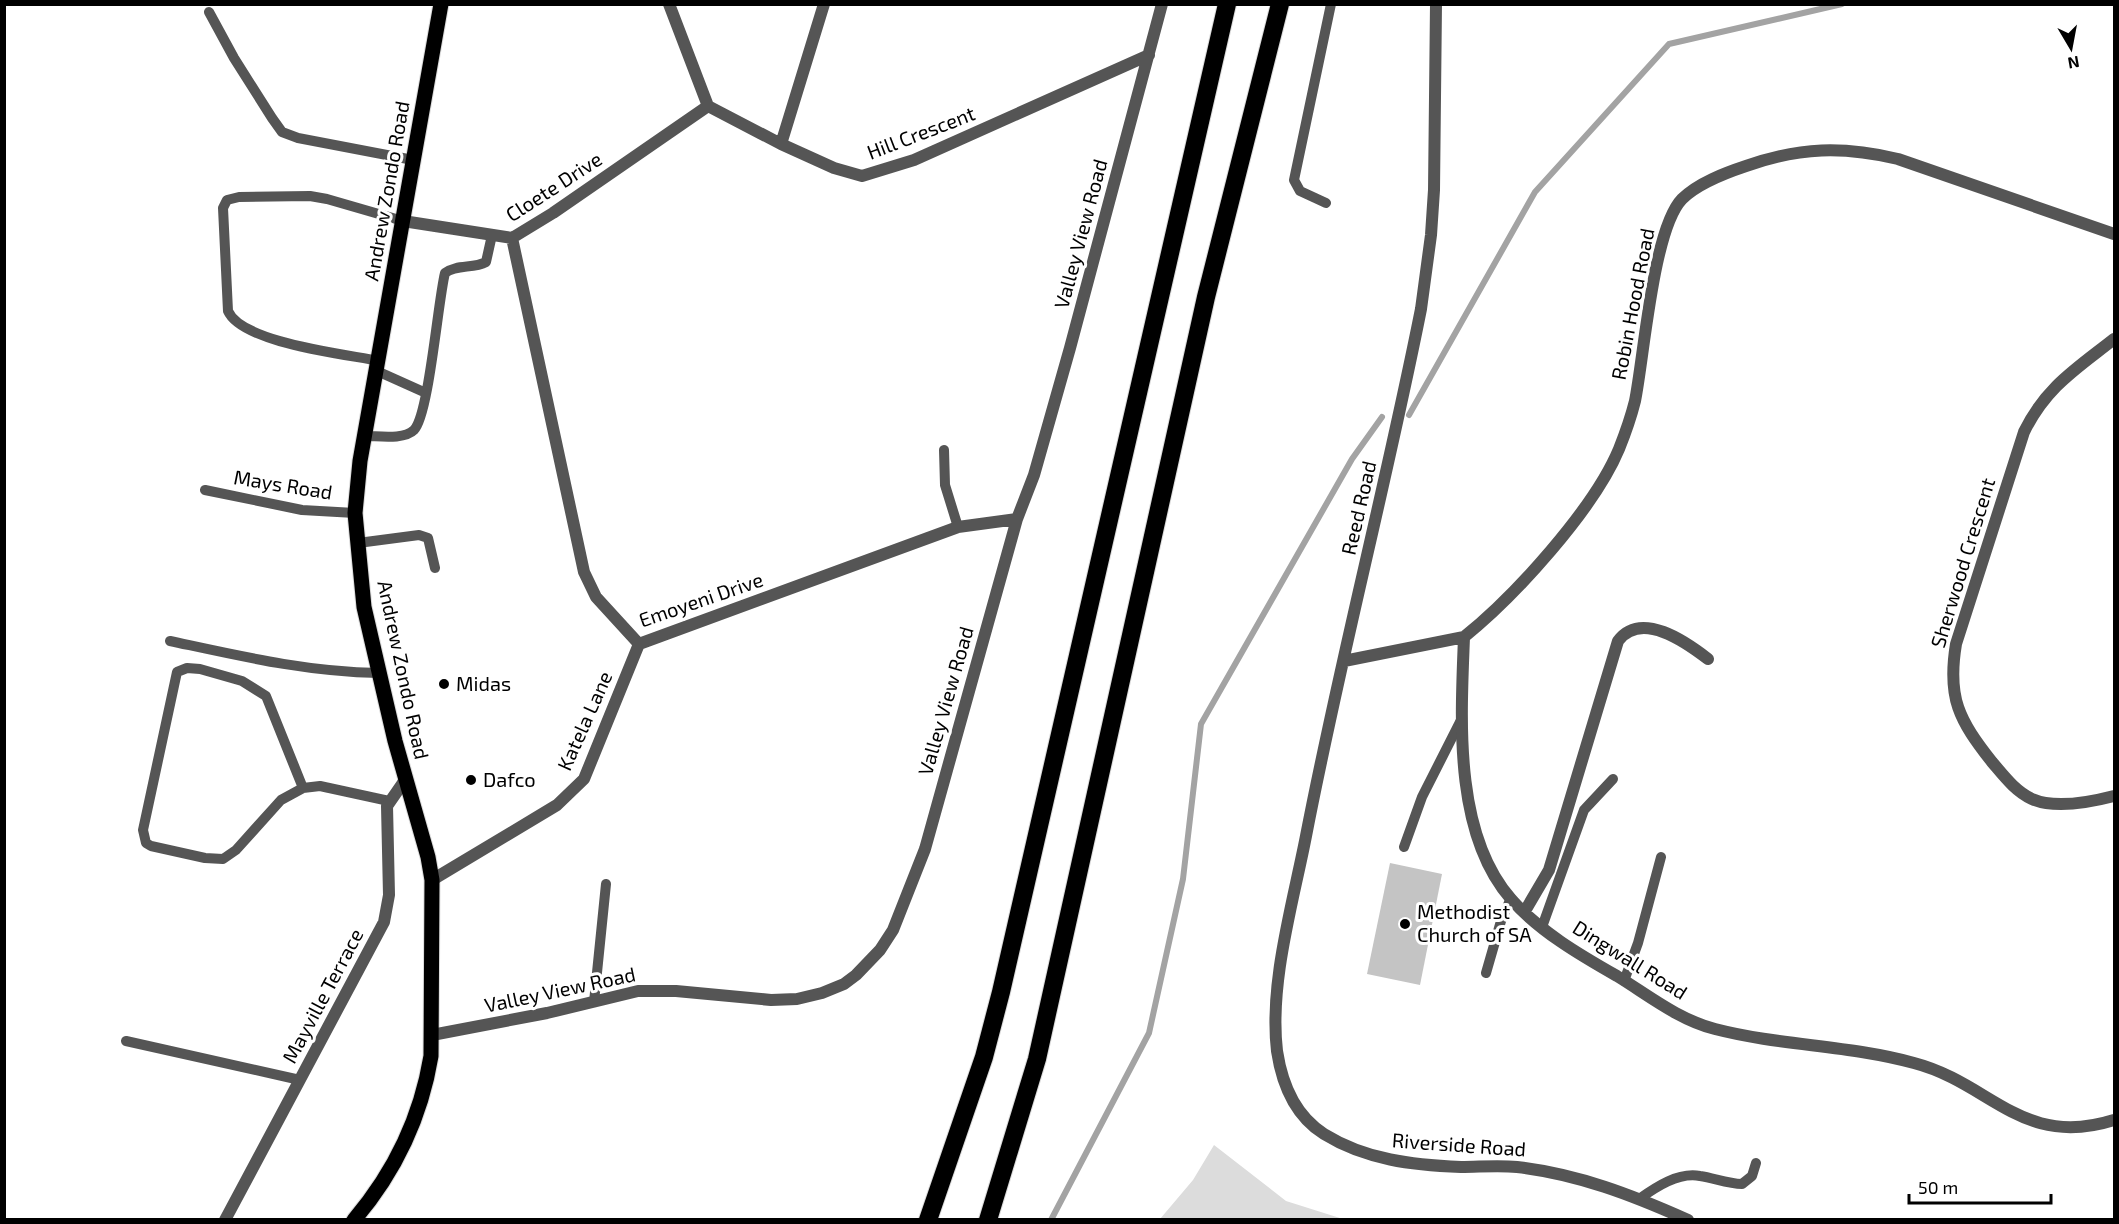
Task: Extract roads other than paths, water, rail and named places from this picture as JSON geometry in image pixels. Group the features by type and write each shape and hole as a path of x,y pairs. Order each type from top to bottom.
{"highway":[{"path":"928,1220 984,1057 1001,992 1227,4"},
{"path":"988,1220 1037,1059 1203,309 1280,4"}],"main road":[{"name":"Andrew Zondo Road","path":"354,1220 390,1168 412,1124 427,1082 432,1035 432,880 428,857 405,780 364,607 355,513 365,436 441,4"}],"street":[{"path":"669,4 708,106"},
{"path":"781,144 824,4"},
{"name":"Valley View Road","path":"432,1035 638,991 657,990 771,1000 797,999 822,993 844,984 880,950 902,912 925,849 1017,519 1034,476 1070,348 1162,4"},
{"name":"Reed Road","path":"1276,1015 1290,913 1408,370 1431,235 1436,4"},
{"name":"Hill Crescent","path":"708,106 781,144 834,168 862,176 914,160 1149,55"},
{"name":"Cloete Drive","path":"403,221 512,238 553,213 708,106"},
{"name":"Robin Hood Road","path":"1464,637 1487,618 1520,584 1581,511 1610,468 1634,404 1651,302 1663,241 1671,215 1682,199 1706,183 1764,160 1798,152 1825,148 1862,151 1898,159 2115,234"},
{"name":"Emoyeni Drive","path":"512,238 584,572 596,597 639,644 958,527 1017,519"},
{"name":"Sherwood Crescent","path":"2115,339 2051,389 2035,409 2024,432 1956,644 1951,674 1957,706 1969,733 2011,785 2033,800 2060,803 2115,796"},
{"path":"1525,911 1548,870 1618,641 1633,629 1649,629 1674,636 1708,659"},
{"path":"1344,661 1464,637"},
{"name":"Dingwall Road","path":"1464,637 1461,720 1466,782 1481,843 1489,863 1511,898 1542,927 1624,981 1678,1013 1714,1029 1915,1063 1950,1076 2007,1110 2041,1125 2075,1127 2115,1120"},
{"name":"Katela Lane","path":"432,880 556,805 584,779 639,644"},
{"path":"389,801 405,780"},
{"name":"Mayville Terrace","path":"225,1220 384,922 389,895 385,822 389,801"},
{"name":"Riverside Road","path":"1276,1015 1277,1048 1288,1094 1307,1120 1321,1132 1350,1148 1382,1159 1416,1164 1514,1167 1565,1175 1603,1184 1688,1220"}],"lane":[{"path":"1326,202 1300,191 1294,180 1331,4"},
{"path":"209,12 234,58 282,132 298,138 413,160"},
{"path":"403,221 348,204 310,196 239,197 227,200 223,208 228,311 238,325 282,341 378,366 426,393"},
{"path":"365,436 410,433 416,429 426,393 445,273 450,269 472,267 486,262 492,235"},
{"path":"944,450 945,485 958,527"},
{"name":"Mays Road","path":"205,490 302,510 355,513"},
{"path":"358,543 419,535 428,538 435,568"},
{"path":"170,641 297,668 336,673 379,673"},
{"path":"303,788 266,696 242,681 200,669 187,668 177,672 143,830 146,843 163,849 223,859 236,850 281,800 303,788 320,786 389,801"},
{"path":"1404,847 1422,797 1461,720"},
{"path":"1542,927 1584,810 1612,779"},
{"path":"1624,981 1638,943 1661,857"},
{"path":"594,1002 606,884"},
{"path":"1486,973 1501,921 1511,898"},
{"path":"126,1041 300,1080"},
{"path":"1639,1199 1656,1187 1686,1176 1697,1175 1742,1184 1752,1176 1756,1163"}],"waterway":[{"path":"1409,415 1535,192 1669,44 1842,4"},
{"path":"1051,1220 1149,1033 1183,879 1201,724 1352,459 1382,417"}],"place":[{"name":"Midas","path":"444,684"},
{"name":"Dafco","path":"471,780"},
{"name":"Methodist Church of SA","path":"1405,924"}]}
